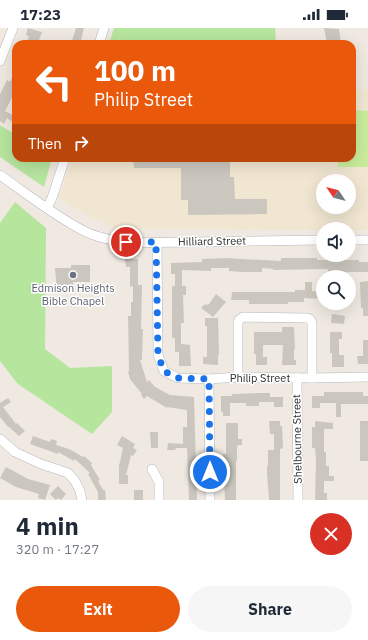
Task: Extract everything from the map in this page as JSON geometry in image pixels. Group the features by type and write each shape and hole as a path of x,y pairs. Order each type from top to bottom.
{"street":[{"path":"1,57 13,28"},
{"path":"101,40 104,28"},
{"path":"47,208 52,198 64,162"},
{"name":"Hilliard Street","path":"0,175 47,208 85,232 105,239 126,242 316,240"},
{"path":"356,240 368,240"},
{"name":"Philip Street","path":"156,242 158,355 164,371 178,378 209,379 238,377 368,377"},
{"path":"238,377 238,324 239,320 243,317 310,319 312,323 312,378"},
{"name":"Shelbourne Street","path":"297,378 298,500"},
{"path":"209,379 210,500"},
{"path":"0,438 15,452 41,464 68,473 80,490 82,500"},
{"path":"152,469 159,482 159,500"}],"shaded area":[{"path":"356,89 368,89 368,230 356,230 356,222 316,222 316,230 117,229 88,216 59,198 71,162 356,162"}],"green space":[{"path":"114,28 275,28 276,40 110,40"},
{"path":"356,110 368,111 368,167 338,167 338,162 356,162"},
{"path":"0,125 12,132 12,162 51,162 44,187 0,157"},
{"path":"15,202 46,228 45,349 70,368 112,366 112,412 92,434 18,384 0,361 0,223"}],"building":[{"path":"28,28 42,32 39,40 28,40 29,36 26,35"},
{"path":"76,28 84,28 81,40 72,40"},
{"path":"324,28 339,29 340,40 326,40"},
{"path":"12,77 12,98 5,111 12,115 12,122 7,118 4,124 0,121 0,94 7,80 10,82"},
{"path":"133,162 230,162 230,177 234,177 235,199 267,199 267,214 188,215 188,200 181,200 181,168 134,168"},
{"path":"226,258 281,261 281,258 316,258 316,262 356,262 356,260 359,260 359,262 368,262 368,272 328,269 273,270 262,268 262,272 229,271 229,268 211,268 211,271 182,270 182,286 186,286 186,295 183,295 184,323 181,323 181,344 190,345 191,366 179,366 179,352 175,352 175,338 172,338 172,286 175,286 175,274 171,274 171,263 202,262 202,259"},
{"path":"125,259 138,259 138,285 142,285 141,329 143,329 142,360 140,360 147,382 149,380 155,387 170,395 194,397 197,500 189,500 187,448 167,450 168,443 183,444 183,427 187,427 187,410 167,408 147,396 144,399 141,395 142,394 130,379 128,372 128,316 131,316 133,286 130,287 130,267 126,267"},
{"name":"Edmison Heights Bible Chapel","path":"71,265 90,265 90,282 73,282 73,293 57,293 55,268 71,268"},
{"path":"368,281 368,316 363,316 363,308 361,308 360,282"},
{"path":"305,282 312,282 312,291 316,291 316,299 304,298 304,302 288,302 288,304 249,304 249,300 231,300 232,292 295,292 295,290 305,290"},
{"path":"216,294 226,302 213,317 201,308 205,304 209,304"},
{"path":"332,314 345,316 344,324 331,323"},
{"path":"205,318 218,318 218,365 203,364 203,357 207,357 207,326 205,326"},
{"path":"282,327 294,327 294,360 296,360 296,365 282,365 283,345 263,345 263,357 267,357 267,365 256,365 256,354 254,354 254,332 282,332"},
{"path":"330,332 342,332 342,339 339,339 339,355 344,355 344,367 332,367"},
{"path":"363,340 368,340 368,364 358,364 357,356 363,356"},
{"path":"324,392 363,392 363,396 368,396 368,404 341,404 341,417 336,417 336,403 320,403 320,408 312,408 312,396 324,396"},
{"path":"270,393 270,397 283,397 283,407 274,407 274,402 259,402 259,406 246,406 246,403 230,403 230,416 223,416 223,412 221,412 221,396 232,396 232,394"},
{"path":"8,398 11,402 3,407 16,424 17,423 25,431 19,436 8,427 0,417 0,403"},
{"path":"269,421 280,421 280,426 282,426 283,448 280,449 280,500 269,500 267,474 268,450 274,450 274,434 270,434"},
{"path":"315,421 333,423 333,429 324,429 324,452 326,452 326,466 329,466 329,476 334,476 334,481 324,481 324,493 327,493 327,500 315,500 316,461 315,448 312,448 312,427 315,427"},
{"path":"360,421 368,421 368,461 360,461"},
{"path":"226,423 238,423 238,439 242,439 242,445 238,445 237,448 236,500 225,500 223,454 226,454"},
{"path":"150,432 158,432 158,448 151,448"},
{"path":"33,436 50,442 51,439 57,441 56,445 69,449 83,457 84,456 92,463 91,465 100,480 98,481 103,490 105,490 106,500 98,500 98,492 88,474 90,473 75,459 74,461 58,452 58,454 30,444"},
{"path":"122,436 135,444 133,448 137,450 133,456 131,455 126,475 128,475 128,484 119,484 119,466 123,448 117,445"},
{"path":"6,467 28,479 50,485 45,500 38,498 39,494 16,487 0,478"},
{"path":"58,486 66,494 61,500 58,498 56,500 50,494"},
{"path":"134,490 143,490 143,500 134,500"}],"place":[{"name":"Edmison Heights Bible Chapel","path":"73,275"}],"route":[{"path":"126,242 156,242 158,355 164,371 178,378 209,379 210,472"}]}
